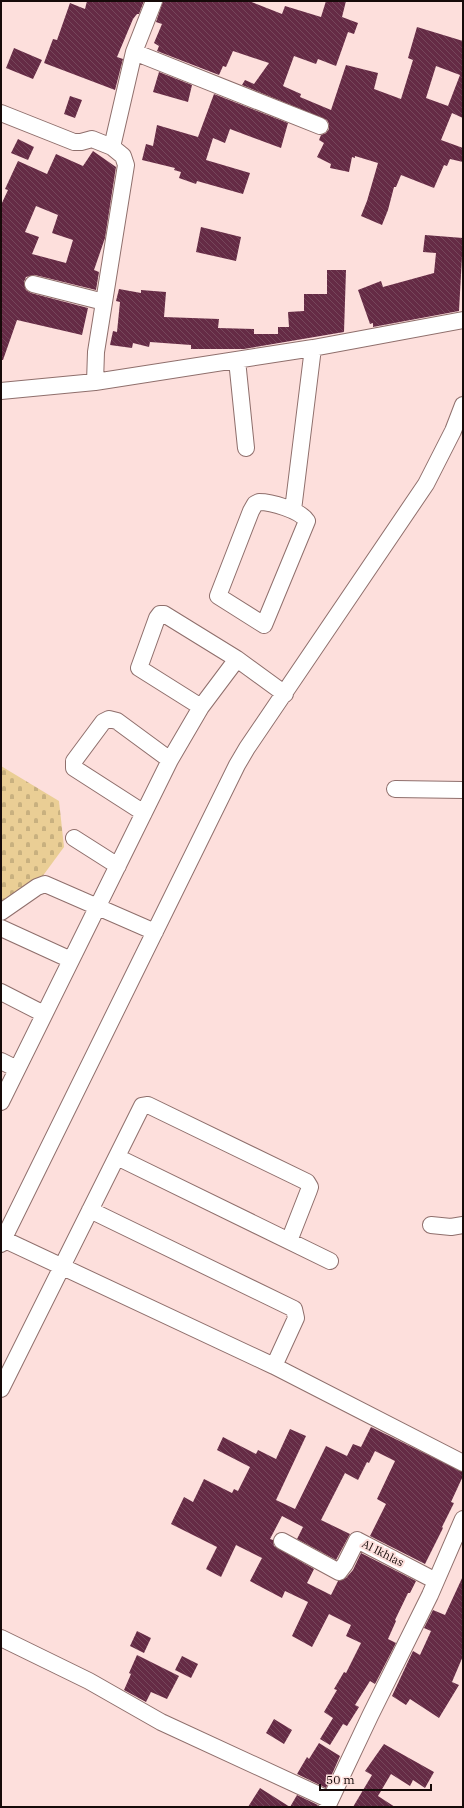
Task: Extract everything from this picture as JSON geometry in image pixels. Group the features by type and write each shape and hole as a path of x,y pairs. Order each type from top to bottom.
{"street":[{"path":"112,146 134,52 154,1"},
{"path":"134,52 320,126"},
{"path":"1,113 74,142 92,139 112,146 124,156 126,165 96,352 95,382"},
{"path":"33,284 104,302"},
{"path":"1,391 95,382 313,348 463,320"},
{"path":"293,510 313,348"},
{"path":"238,360 246,448"},
{"path":"463,405 450,437 426,484 247,748 237,766 2,1242 62,1267 274,1366 463,1463"},
{"path":"264,502 293,510 305,518 306,525 264,625 218,596 255,504 264,502"},
{"path":"201,707 139,668 157,618 160,614 164,614 236,660 285,694"},
{"path":"1,1102 170,760 201,707 236,660"},
{"path":"144,813 74,768 74,761 103,722 109,719 117,721 170,760"},
{"path":"395,789 463,790"},
{"path":"74,838 118,866"},
{"path":"1,912 44,884 155,932"},
{"path":"1,928 71,960"},
{"path":"1,992 44,1014"},
{"path":"1,1061 17,1069"},
{"path":"1,1389 141,1107 146,1104 307,1182 310,1187 290,1241"},
{"path":"117,1157 330,1261"},
{"path":"90,1210 294,1309 296,1318 274,1366"},
{"path":"431,1225 451,1227 463,1225"},
{"path":"1,1638 89,1681 161,1722 328,1803 436,1581 463,1519"},
{"name":"Al Ikhlas","path":"282,1541 339,1572 345,1564 357,1540 436,1581"}],"green space":[{"path":"1,766 59,801 64,847 42,877 1,906"}],"building":[{"path":"87,1 144,1 139,14 137,14 133,19 117,57 123,59 115,90 44,63 53,39 57,40 70,3 85,9"},
{"path":"163,1 249,1 282,14 285,6 321,17 326,1 346,1 342,17 358,23 354,34 348,32 336,66 318,59 316,64 294,56 283,86 301,94 300,97 331,110 346,65 378,73 374,89 401,99 413,60 408,58 417,27 463,41 463,118 452,113 441,140 463,148 463,162 450,159 447,166 444,165 434,188 401,175 396,187 394,187 388,210 382,225 361,216 378,163 355,156 355,158 352,157 349,172 330,168 331,164 317,157 324,143 319,140 321,135 326,133 329,129 327,120 242,85 245,80 254,84 269,63 233,51 226,67 223,66 219,75 157,51 159,46 154,43 162,24 156,22","holes":["436,66 460,75 448,106 426,98"]},
{"path":"14,48 42,60 33,79 6,68"},
{"path":"159,72 192,85 188,102 153,92"},
{"path":"214,94 288,123 281,148 230,129 225,143 213,138 206,160 250,173 243,194 197,181 196,184 179,178 181,172 174,170 175,168 142,160 146,144 153,146 157,125 198,137"},
{"path":"70,96 82,100 75,118 64,114"},
{"path":"18,139 34,147 28,160 11,153"},
{"path":"93,151 116,167 105,238 94,270 99,272 96,290 35,275 26,277 24,282 26,290 31,293 88,308 82,335 17,320 3,360 1,360 1,205 8,190 5,189 18,161 47,174 56,154 83,166","holes":["36,206 58,215 52,233 73,240 66,263 32,254 39,237 25,232"]},
{"path":"201,227 241,237 236,261 196,252"},
{"path":"425,235 463,238 459,311 373,327 373,323 370,324 358,290 381,281 383,287 434,273 436,253 423,252"},
{"path":"327,270 346,270 344,332 244,349 191,349 191,345 150,342 149,347 133,343 132,348 110,345 113,331 117,332 120,302 116,301 119,289 141,293 141,290 166,292 164,317 219,319 218,328 254,329 254,334 278,334 278,327 289,327 288,312 304,311 304,294 327,294"},
{"path":"371,1427 463,1472 463,1476 451,1502 454,1503 425,1564 370,1536 386,1504 377,1499 395,1461 375,1451 369,1463 367,1462 358,1480 345,1473 321,1520 350,1534 336,1560 297,1539 303,1527 282,1516 270,1539 273,1540 274,1546 314,1569 307,1583 331,1595 338,1581 346,1578 353,1570 361,1553 416,1581 410,1593 408,1593 395,1620 396,1621 388,1639 396,1643 375,1684 370,1681 355,1705 359,1707 347,1726 343,1724 330,1745 320,1739 333,1718 324,1712 337,1690 334,1689 344,1672 346,1673 361,1643 346,1636 351,1625 329,1614 312,1647 292,1636 308,1602 285,1591 282,1598 250,1581 262,1558 236,1545 221,1577 206,1569 217,1547 171,1524 184,1497 193,1502 204,1479 232,1493 234,1489 238,1491 250,1467 217,1450 223,1437 256,1454 258,1450 276,1459 290,1429 306,1436 276,1500 295,1509 326,1446 347,1456 353,1444 361,1447"},
{"path":"463,1576 463,1656 452,1682 459,1685 439,1718 410,1699 406,1705 392,1696 413,1651 420,1655 431,1631 424,1628 433,1610 445,1615"},
{"path":"137,1631 151,1638 144,1653 130,1646"},
{"path":"137,1655 179,1676 167,1699 151,1692 146,1702 124,1690 131,1674 129,1673"},
{"path":"182,1656 198,1664 191,1678 175,1670"},
{"path":"274,1719 292,1730 284,1744 266,1733"},
{"path":"319,1743 340,1756 326,1788 297,1774 307,1757 309,1759"},
{"path":"384,1744 434,1772 425,1788 413,1780 410,1786 391,1774 378,1796 395,1807 353,1807 372,1775 365,1771"},
{"path":"260,1788 290,1807 248,1807"},
{"path":"297,1795 318,1805 317,1807 290,1807"}]}
